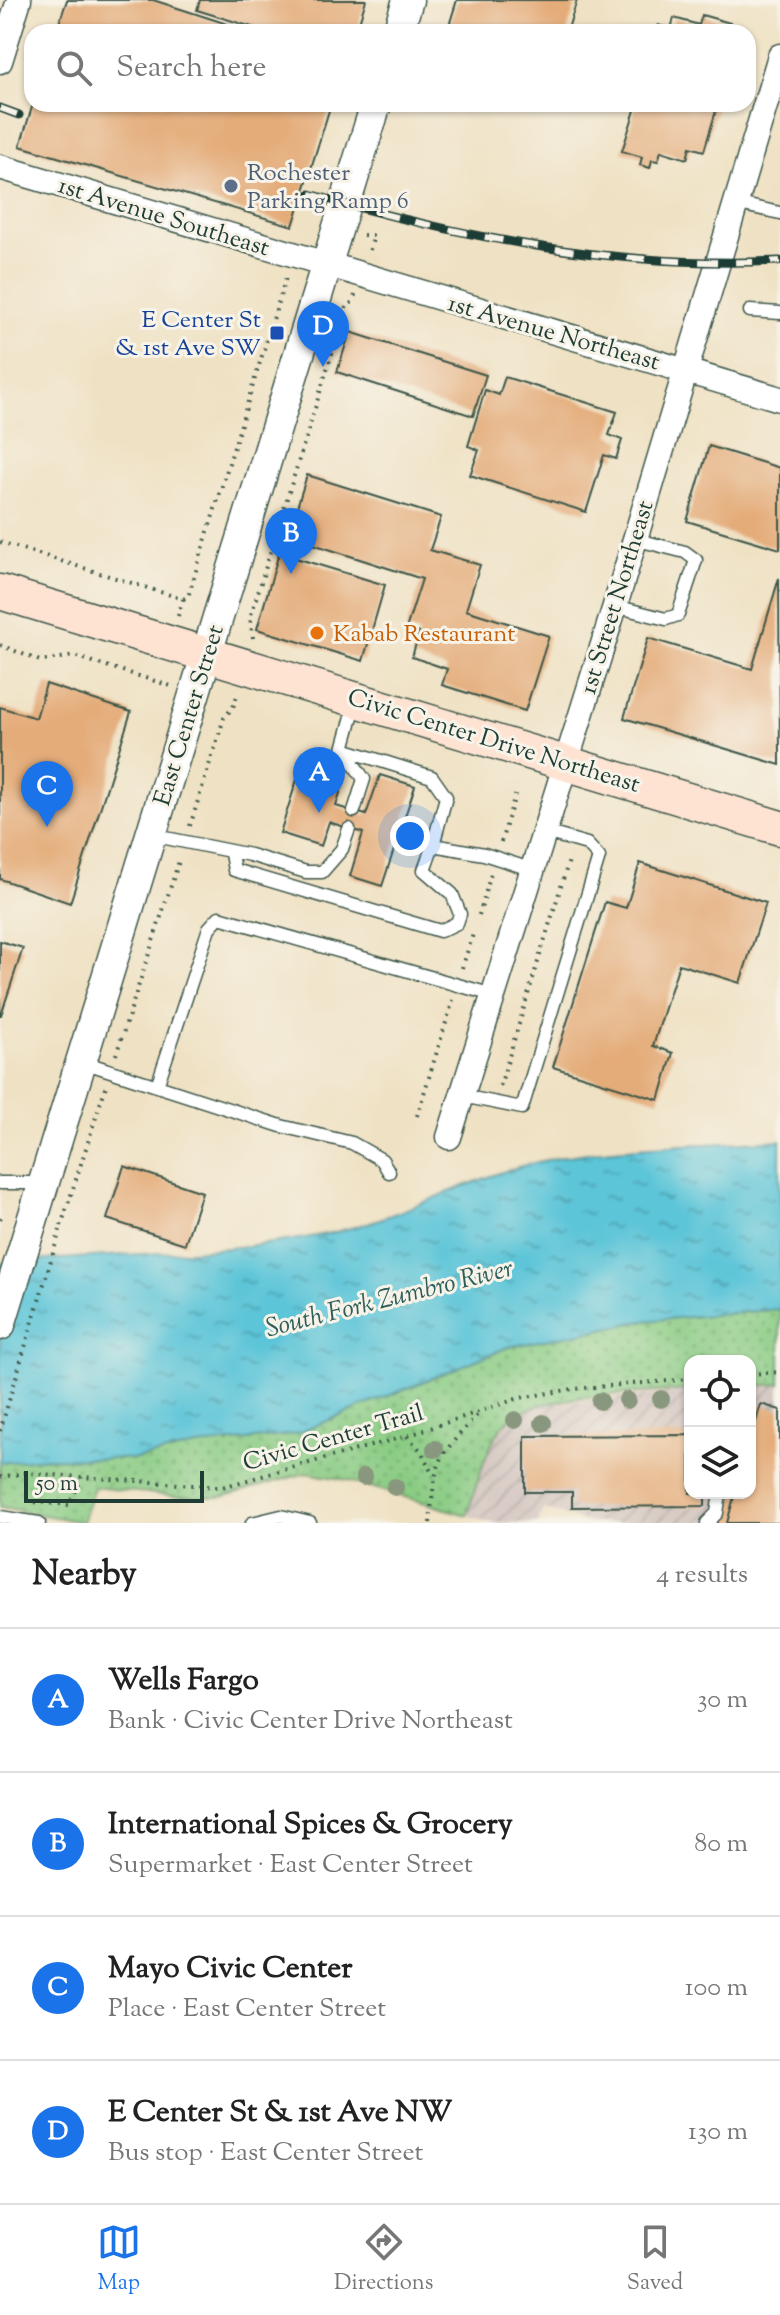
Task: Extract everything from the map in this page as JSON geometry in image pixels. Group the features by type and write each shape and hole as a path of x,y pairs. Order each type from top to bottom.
{"main road":[{"name":"Civic Center Drive Northeast","path":"0,592 780,828"}],"street":[{"path":"0,61 19,0"},
{"path":"400,24 408,0"},
{"name":"1st Street Northeast","path":"449,1137 567,763 780,56"},
{"name":"East Center Street","path":"0,1325 374,112"},
{"name":"1st Avenue Southeast","path":"0,167 328,265"},
{"name":"1st Avenue Northeast","path":"328,265 780,399"}],"lane":[{"path":"734,203 780,213"},
{"path":"750,311 780,313"},
{"path":"615,606 666,619 678,615 696,560 685,552 634,539"},
{"path":"343,749 357,698"},
{"path":"343,749 364,779 354,811"},
{"path":"231,854 234,870 440,931 457,923 460,914 452,894 424,870 446,797 432,777 343,749"},
{"path":"151,835 231,854 250,855 306,872 322,872 342,849 349,829"},
{"path":"462,1096 522,1108 599,857 587,844 545,832"},
{"path":"399,835 533,870"},
{"path":"157,1086 209,928 219,917 493,995"},
{"path":"80,1061 281,1126 352,1143 382,1160 389,1172"},
{"path":"0,1183 42,1183"},
{"path":"707,1523 717,1513 719,1499"},
{"path":"252,1523 281,1516 310,1523"},
{"path":"0,1517 39,1523"}],"path":[{"path":"0,542 183,599 188,597 282,287"},
{"path":"250,618 347,305"},
{"path":"0,645 40,661 74,656 159,682"},
{"path":"60,1229 224,718 233,707"},
{"path":"417,1116 515,795"},
{"path":"495,1103 575,839"},
{"path":"0,1431 54,1251"},
{"path":"756,1374 780,1372"},
{"name":"Civic Center Trail","path":"0,1477 25,1473 150,1485 222,1487 407,1436 519,1398 573,1389 684,1380"},
{"path":"430,1523 433,1476 439,1459 479,1413"},
{"path":"407,1436 422,1452 433,1476"},
{"path":"28,1501 69,1505 82,1477"}],"shaded area":[{"path":"780,1384 780,1523 591,1523 543,1509 538,1523 492,1523 467,1515 490,1447 511,1416 544,1404 684,1392 684,1499 756,1499 756,1386"}],"green space":[{"path":"780,1309 780,1384 756,1386 756,1355 684,1355 684,1390 573,1399 529,1409 513,1416 497,1434 484,1461 467,1515 347,1480 306,1473 222,1497 181,1497 94,1487 82,1522 0,1507 0,1463 47,1458 136,1459 191,1447 295,1434 508,1347 643,1321"}],"water":[{"name":"South Fork Zumbro River","path":"780,1140 780,1309 643,1321 508,1347 295,1434 191,1447 136,1459 47,1458 0,1463 0,1264 286,1241 374,1221 491,1176 546,1160 646,1147"}],"building":[{"path":"67,0 153,0 227,24 59,24"},
{"path":"200,0 366,0 358,24 242,24 197,10"},
{"path":"457,0 577,0 570,24 450,24"},
{"path":"702,15 734,24 699,24"},
{"path":"674,18 695,24 672,24"},
{"name":"Rochester Parking Ramp 6","path":"31,112 329,112 293,226 20,146"},
{"path":"634,112 716,112 704,151 690,147 687,159 661,151 658,161 652,160 650,168 640,165 642,157 622,151"},
{"path":"350,332 486,375 473,416 337,372"},
{"path":"505,377 617,412 609,435 622,440 616,459 604,455 586,512 470,475 479,450 468,446 485,390 499,395"},
{"path":"709,446 780,468 780,549 687,521"},
{"path":"307,475 441,517 430,550 480,565 466,610 549,636 525,711 442,685 447,669 412,657 419,633 406,629 422,579 288,536"},
{"path":"279,553 385,585 363,661 257,629"},
{"path":"779,578 780,765 624,718 648,638 752,669"},
{"path":"46,684 131,712 70,903 0,879 0,707 36,718"},
{"path":"300,770 343,783 336,806 366,815 380,775 415,786 382,886 350,876 363,833 329,822 321,846 280,833"},
{"path":"640,863 766,903 740,983 679,964 653,1046 673,1053 659,1100 553,1067 605,902 626,908"},
{"path":"0,941 23,948 1,1015 0,1015"},
{"path":"124,1166 202,1192 185,1244 107,1219"},
{"path":"761,1404 780,1410 780,1523 727,1523 733,1499 756,1499 756,1421"},
{"path":"684,1435 684,1499 705,1499 705,1506 572,1507 572,1492 525,1492 525,1436"}],"railway":[{"path":"0,108 19,115"},
{"path":"310,194 425,224 542,247 661,260 780,261"}],"place":[{"name":"Rochester Parking Ramp 6","path":"231,186"},
{"name":"E Center St & 1st Ave SW","path":"277,333"},
{"name":"E Center St & 1st Ave NW","path":"323,367"},
{"name":"International Spices & Grocery","path":"291,574"},
{"name":"Kabab Restaurant","path":"317,633"},
{"name":"Wells Fargo","path":"319,813"},
{"name":"Mayo Civic Center","path":"47,827"}]}
